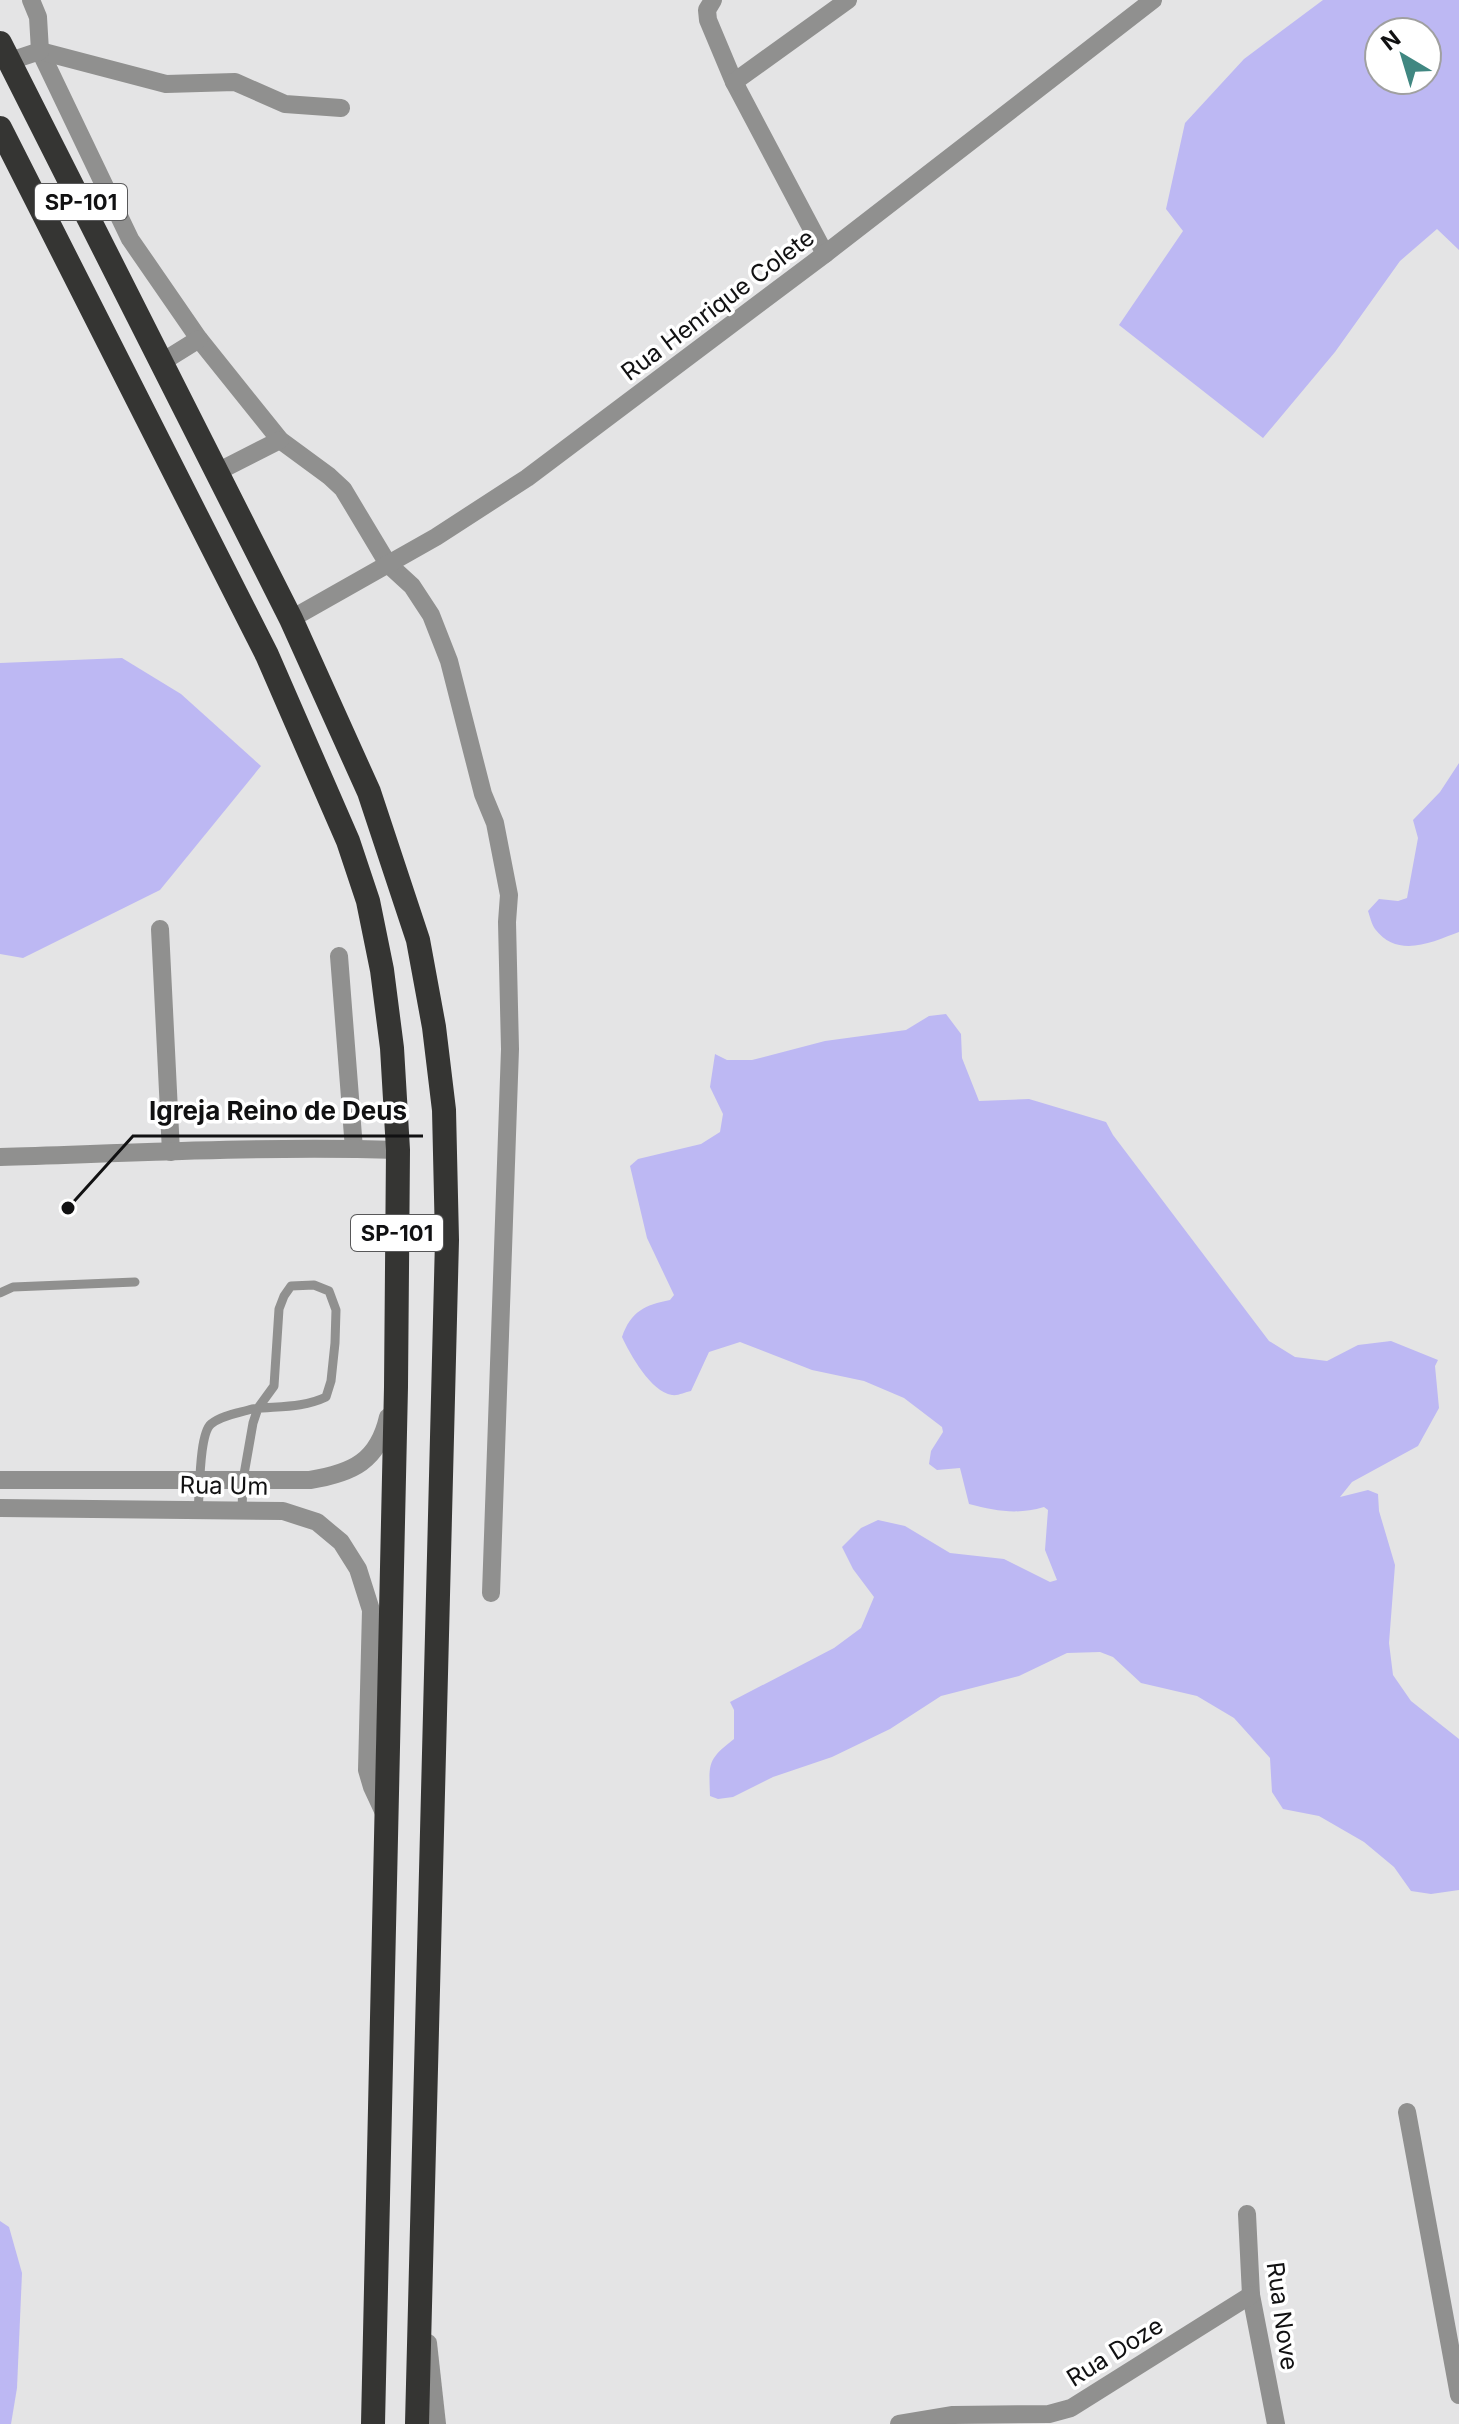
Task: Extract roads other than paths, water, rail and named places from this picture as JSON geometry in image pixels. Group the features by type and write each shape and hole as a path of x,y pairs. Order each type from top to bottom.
{"highway":[{"name":"SP-101","path":"5,52 291,619 369,792 418,940 434,1027 444,1110 447,1240 417,2424"},
{"name":"SP-101","path":"0,128 267,655 348,841 368,901 382,970 392,1048 398,1150 396,1387 373,2424"}],"street":[{"path":"31,0 38,17 40,51 130,239 199,339 280,440 343,489 388,564 412,586 431,615 449,661 483,794 495,823 509,895 510,1049 491,1593"},
{"path":"713,0 707,10 708,20 734,82 825,254"},
{"path":"734,82 848,0"},
{"name":"Rua Henrique Colete","path":"291,619 436,537 527,478 825,254 1153,0"},
{"path":"5,52 40,51 166,84 235,82 285,104 341,108"},
{"path":"162,362 199,339"},
{"path":"217,472 280,440"},
{"path":"160,929 171,1152"},
{"path":"339,956 354,1149"},
{"path":"0,1157 398,1150"},
{"path":"0,1480 310,1480 340,1475 365,1460 384,1437 396,1387"},
{"name":"Rua Um","path":"0,1508 283,1511 317,1522 341,1542 358,1569 371,1610 367,1770 387,1821"},
{"path":"1407,2112 1459,2395"},
{"name":"Rua Nove","path":"1247,2214 1251,2295 1276,2424"},
{"path":"421,2280 437,2424"},
{"name":"Rua Doze","path":"899,2424 953,2415 1049,2414 1071,2408 1251,2295"}],"lane":[{"path":"0,1293 13,1287 135,1282"},
{"path":"198,1510 206,1429 213,1422 258,1408 311,1405 326,1397 331,1381 336,1310 329,1291 314,1285 291,1286 279,1309 274,1386 258,1408 253,1423 243,1480 242,1510"}],"place":[{"name":"Igreja Reino de Deus","path":"68,1208"}]}
